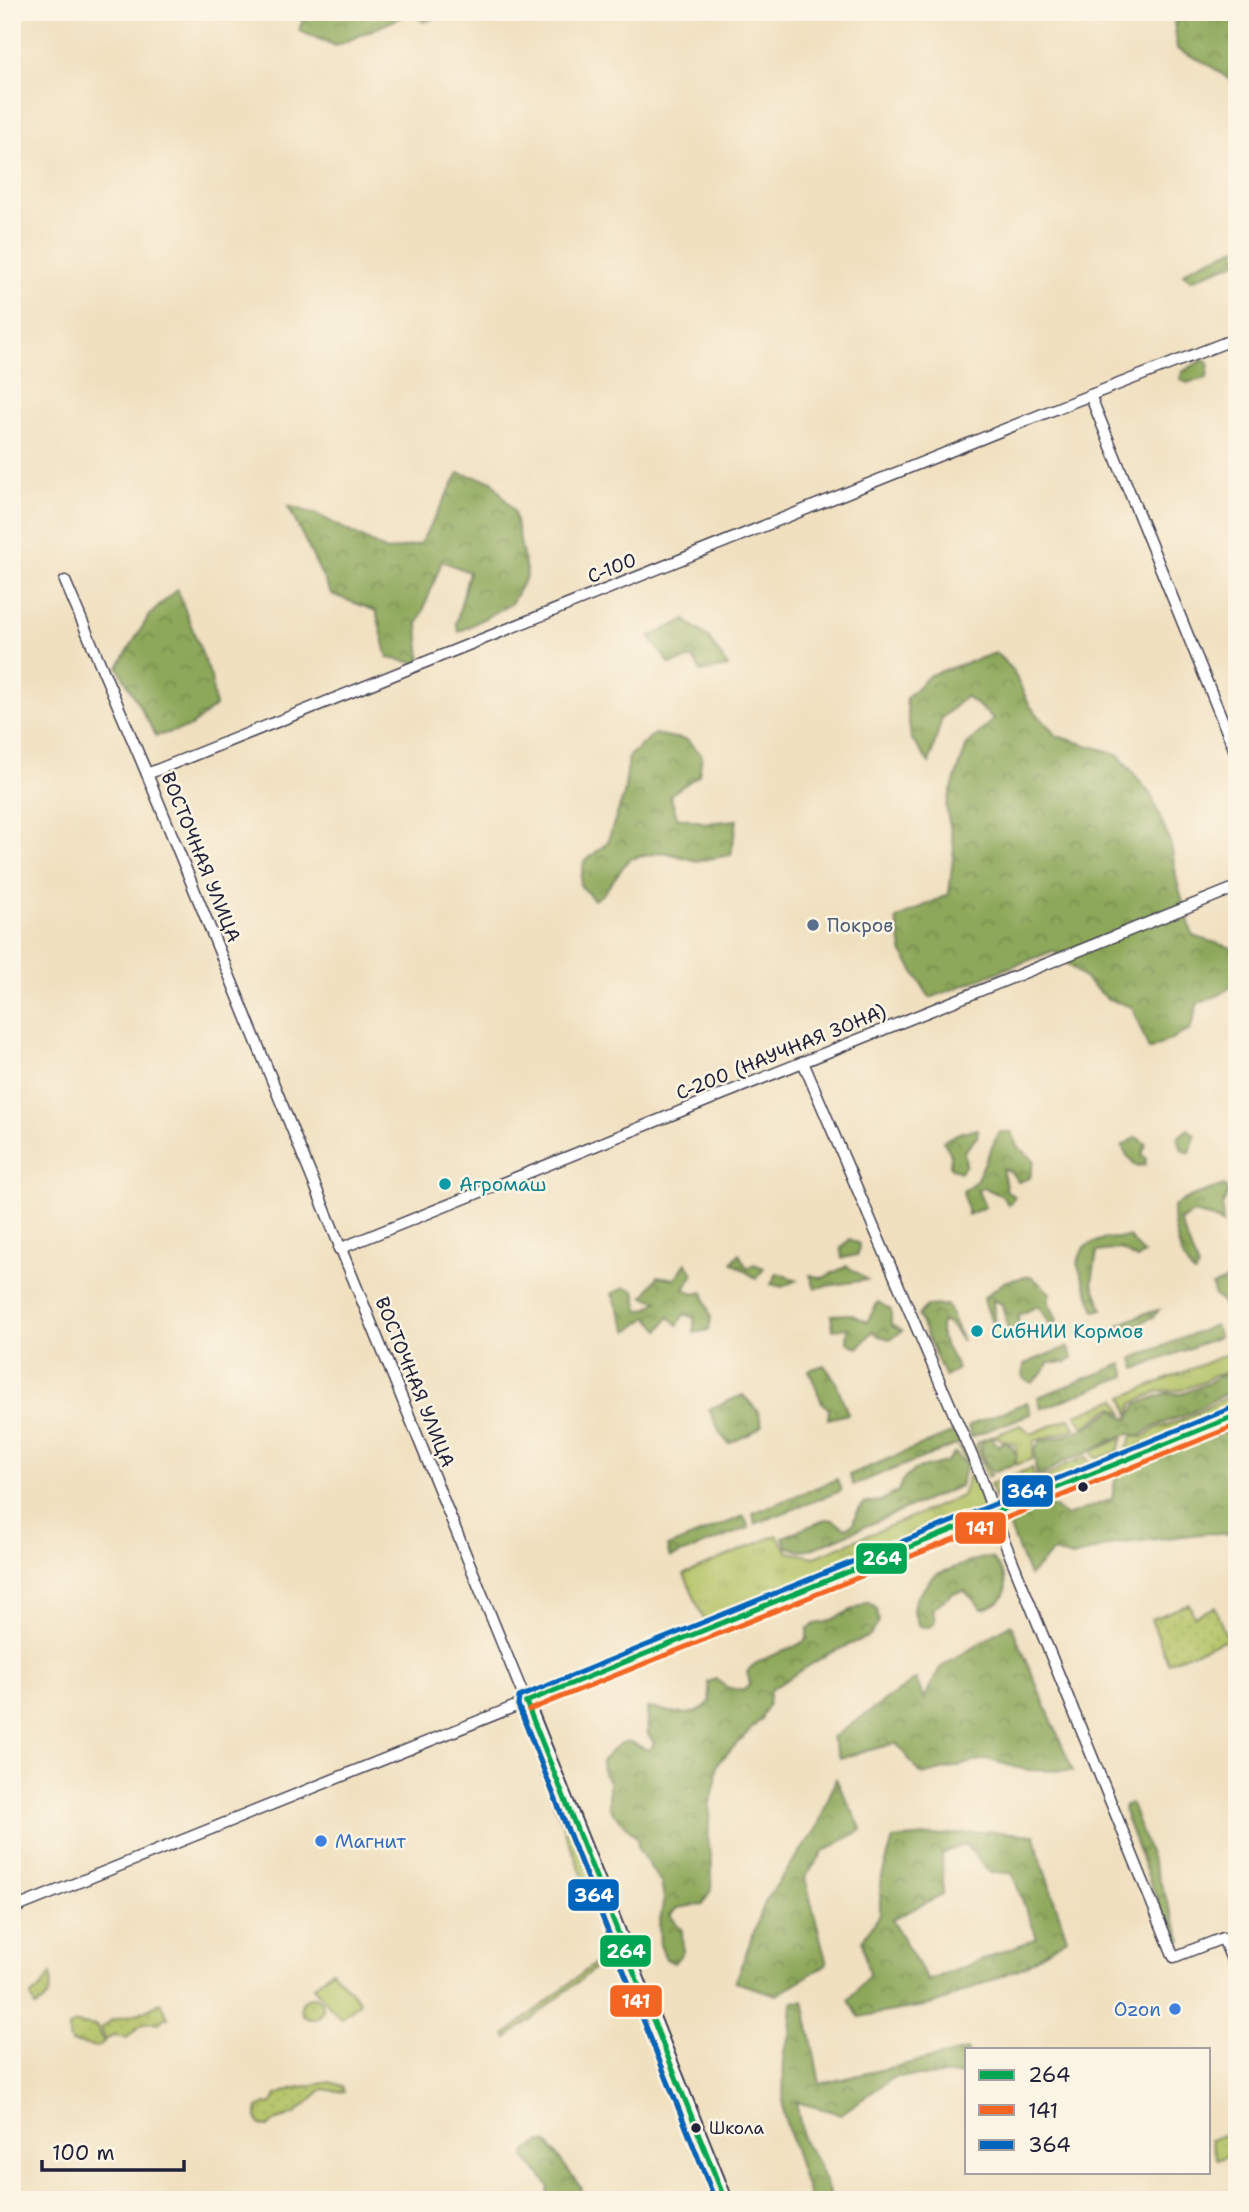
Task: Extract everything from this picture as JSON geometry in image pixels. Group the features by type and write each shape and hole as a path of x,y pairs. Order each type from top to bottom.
{"main road":[{"path":"526,1702 1237,1415"},
{"name":"ВОСТОЧНАЯ УЛИЦА","path":"526,1702 724,2200"}],"street":[{"name":"С-100","path":"147,774 1237,338"},
{"path":"1090,395 1237,756"},
{"name":"ВОСТОЧНАЯ УЛИЦА","path":"65,581 147,774 526,1702"},
{"name":"С-200 (НАУЧНАЯ ЗОНА)","path":"339,1249 1237,887"},
{"path":"803,1062 943,1389 1174,1958 1223,1938 1237,1972"},
{"path":"12,1909 526,1702"}],"green space":[{"path":"305,12 438,12 438,17 424,22 411,13 336,46 299,31"},
{"path":"1173,12 1237,12 1237,85 1208,64 1177,49"},
{"path":"1237,248 1237,262 1191,280 1183,274 1193,266"},
{"path":"1203,360 1209,363 1207,378 1187,383 1180,379 1182,372"},
{"path":"459,473 492,481 514,512 527,575 511,604 459,632 456,624 469,572 442,561 418,624 421,664 388,658 376,611 331,594 288,506 316,514 387,551 420,544"},
{"path":"177,589 211,677 215,706 190,727 156,736 118,667 149,616"},
{"path":"685,620 708,637 728,667 701,672 693,658 670,664 649,637"},
{"path":"996,653 1012,669 1030,706 1057,736 1118,754 1151,795 1171,845 1177,881 1193,936 1233,948 1237,954 1237,983 1219,995 1198,1003 1190,1030 1149,1050 1132,1007 1108,999 1053,951 930,998 903,954 896,919 949,894 954,848 946,806 967,744 994,719 966,696 942,718 929,763 911,738 906,698 930,675"},
{"path":"654,734 687,740 702,755 699,775 670,795 677,817 707,823 737,820 731,855 697,861 664,852 629,859 603,894 594,900 580,885 584,862 607,843 624,794 629,756"},
{"path":"978,1129 977,1137 964,1151 966,1165 960,1172 950,1167 950,1152 943,1141 961,1132"},
{"path":"1188,1129 1195,1135 1190,1153 1182,1150 1178,1137"},
{"path":"999,1132 1012,1132 1017,1146 1034,1160 1030,1178 1018,1182 1011,1172 1002,1168 1007,1191 1015,1197 1009,1205 1002,1196 983,1187 978,1191 985,1207 968,1215 963,1191 976,1181"},
{"path":"1136,1137 1146,1144 1142,1155 1146,1158 1145,1165 1136,1166 1122,1146"},
{"path":"1224,1185 1228,1192 1222,1207 1223,1224 1193,1213 1180,1221 1198,1268 1195,1274 1185,1261 1178,1243 1173,1206"},
{"path":"1129,1237 1144,1254 1137,1259 1120,1249 1097,1252 1092,1282 1103,1309 1095,1311 1077,1263 1084,1247 1103,1239"},
{"path":"850,1239 859,1244 858,1255 842,1258 841,1248"},
{"path":"739,1254 747,1268 754,1264 764,1268 757,1279 732,1262"},
{"path":"686,1263 694,1274 684,1289 694,1294 703,1292 711,1318 709,1330 694,1333 694,1318 684,1314 678,1325 669,1317 660,1330 648,1317 628,1331 612,1294 625,1287 635,1291 639,1311 648,1309 658,1301 644,1297 658,1276 675,1279"},
{"path":"847,1266 867,1280 815,1288 810,1275 823,1278"},
{"path":"777,1273 797,1280 782,1287 771,1284"},
{"path":"1031,1276 1050,1293 1048,1301 1057,1320 1053,1329 1038,1306 1019,1315 1017,1330 1008,1330 1002,1304 993,1300 995,1330 983,1298 1006,1281"},
{"path":"1237,1276 1237,1300 1225,1305 1215,1296 1212,1286"},
{"path":"878,1302 891,1310 891,1325 902,1331 890,1339 873,1331 858,1348 847,1342 848,1328 833,1330 831,1315 851,1314 867,1322"},
{"path":"947,1305 962,1341 949,1324 941,1321 941,1338 958,1369 945,1377 918,1315 927,1306"},
{"path":"1159,1310 1153,1317 1124,1331 1117,1326 1146,1313"},
{"path":"1215,1325 1219,1337 1136,1369 1133,1358"},
{"path":"1067,1347 1073,1358 1066,1363 1048,1363 1044,1372 1032,1383 1023,1378 1024,1364"},
{"path":"1237,1350 1237,1365 1232,1372 1213,1375 1206,1381 1181,1390 1159,1391 1133,1403 1129,1415 1123,1397"},
{"path":"1122,1364 1126,1376 1041,1409 1038,1397"},
{"path":"824,1365 835,1380 848,1414 828,1419 829,1409 822,1403 809,1370"},
{"path":"1237,1370 1237,1389 1154,1427 1140,1437 1130,1434 1121,1436 1064,1461 1044,1475 1036,1473 1034,1451 1041,1440 1062,1437 1080,1430 1114,1409 1129,1419 1137,1404 1167,1393 1182,1394 1209,1383 1217,1376 1233,1374"},
{"path":"1237,1392 1237,1409 1127,1452 1132,1437 1144,1437 1157,1428 1180,1421"},
{"path":"743,1395 758,1411 762,1425 751,1434 729,1444 721,1435 709,1409"},
{"path":"1116,1399 1124,1415 1113,1407 1084,1427 1076,1415"},
{"path":"1027,1402 1031,1414 971,1437 968,1426"},
{"path":"1070,1418 1075,1429 1034,1441 1032,1459 1016,1465 1016,1445 996,1437 978,1443 983,1461 991,1475 987,1477 975,1446 977,1442 1021,1425 1031,1434"},
{"path":"1237,1427 1237,1535 1209,1533 1115,1544 1073,1557 1053,1552 1029,1576 1010,1528 1015,1515 1049,1504 1067,1516 1112,1499 1116,1474"},
{"path":"956,1431 961,1443 853,1485 849,1475"},
{"path":"990,1437 998,1446 1004,1441 1012,1447 1017,1456 1014,1464 993,1472 985,1462 982,1451 982,1442"},
{"path":"1123,1438 1117,1452 1094,1457 1092,1451"},
{"path":"959,1448 965,1451 984,1504 982,1511 946,1526 905,1538 887,1551 705,1622 684,1574 777,1535 788,1552 815,1557 962,1496 970,1471"},
{"path":"955,1453 966,1465 960,1486 814,1548 801,1551 787,1547 783,1537 827,1519 845,1528 853,1524 863,1504 880,1501 898,1491 902,1481 914,1470 946,1462"},
{"path":"1087,1457 1087,1469 1009,1501 999,1503 995,1498 990,1484 1032,1468 1033,1475 1045,1478 1065,1465"},
{"path":"837,1479 841,1491 755,1524 753,1513"},
{"path":"744,1516 749,1528 670,1558 667,1547"},
{"path":"981,1558 991,1558 1002,1573 1006,1588 999,1601 982,1609 965,1591 953,1593 932,1609 934,1624 929,1627 919,1626 913,1611 915,1600 931,1579 937,1574"},
{"path":"868,1602 877,1609 879,1622 870,1636 828,1654 770,1690 768,1704 761,1719 717,1764 716,1782 710,1802 708,1842 712,1860 711,1890 703,1904 677,1908 670,1915 682,1930 683,1952 674,1963 666,1959 660,1945 659,1926 664,1898 661,1883 639,1850 637,1838 609,1806 609,1781 603,1774 602,1761 625,1742 650,1750 654,1742 648,1735 647,1708 680,1714 702,1709 710,1702 708,1682 716,1679 726,1687 743,1691 750,1683 747,1672 758,1662 800,1644 807,1639 807,1629 815,1624 827,1622"},
{"path":"1189,1604 1194,1616 1215,1607 1227,1639 1168,1663 1151,1619"},
{"path":"1011,1624 1073,1771 1026,1770 986,1759 922,1775 896,1743 840,1758 832,1738 916,1679 924,1699 940,1668"},
{"path":"548,1771 601,1902 594,1905 542,1773"},
{"path":"836,1779 862,1830 824,1851 805,1878 827,1964 777,1995 735,1982 766,1900 817,1828"},
{"path":"1131,1804 1182,1940 1177,1945 1173,1943 1123,1809 1125,1805"},
{"path":"988,1831 1035,1835 1067,1938 1023,1967 935,2004 859,2017 849,2000 869,1975 862,1941 880,1913 880,1883 893,1839","holes":["965,1844 990,1873 1012,1873 1037,1938 928,1981 892,1920 943,1894 942,1854"]},
{"path":"602,1907 616,1941 609,1944 596,1909"},
{"path":"604,1956 608,1958 507,2038 505,2035"},
{"path":"332,1970 360,2002 341,2019 313,1987"},
{"path":"51,1974 49,1994 35,2007 31,1996"},
{"path":"312,1997 320,2000 323,2008 320,2016 312,2019 304,2016 301,2008 304,2000"},
{"path":"804,2001 820,2084 965,2050 965,2074 894,2077 841,2114 796,2102 804,2142 818,2164 832,2200 810,2200 783,2113 784,2051 790,2035 792,2002"},
{"path":"161,2002 168,2018 159,2023 145,2024 127,2038 114,2036 105,2040 101,2028 112,2020 140,2013"},
{"path":"76,2023 96,2026 104,2042 97,2047 72,2042 69,2038 69,2027"},
{"path":"330,2082 342,2086 344,2092 323,2089 295,2114 277,2120 268,2127 261,2125 256,2119 258,2108 265,2104 271,2105 276,2095 295,2088"},
{"path":"1237,2129 1237,2152 1218,2160 1210,2140"},
{"path":"540,2142 548,2143 582,2189 579,2200 546,2200 549,2187 525,2159 526,2151"}],"transit line":[{"name":"364","path":"715,2200 518,1705 519,1697 1234,1407"},
{"name":"264","path":"526,1702 1237,1415"},
{"name":"141","path":"529,1710 1237,1425"},
{"name":"264","path":"526,1702 725,2200"},
{"name":"141","path":"518,1705 715,2200"}],"place":[{"name":"Покров","path":"813,925"},
{"name":"Агромаш","path":"445,1184"},
{"name":"СибНИИ Кормов","path":"977,1331"},
{"name":"Магнит","path":"321,1841"},
{"name":"Ozon","path":"1175,2009"},
{"name":"Школа","path":"696,2128"}]}
